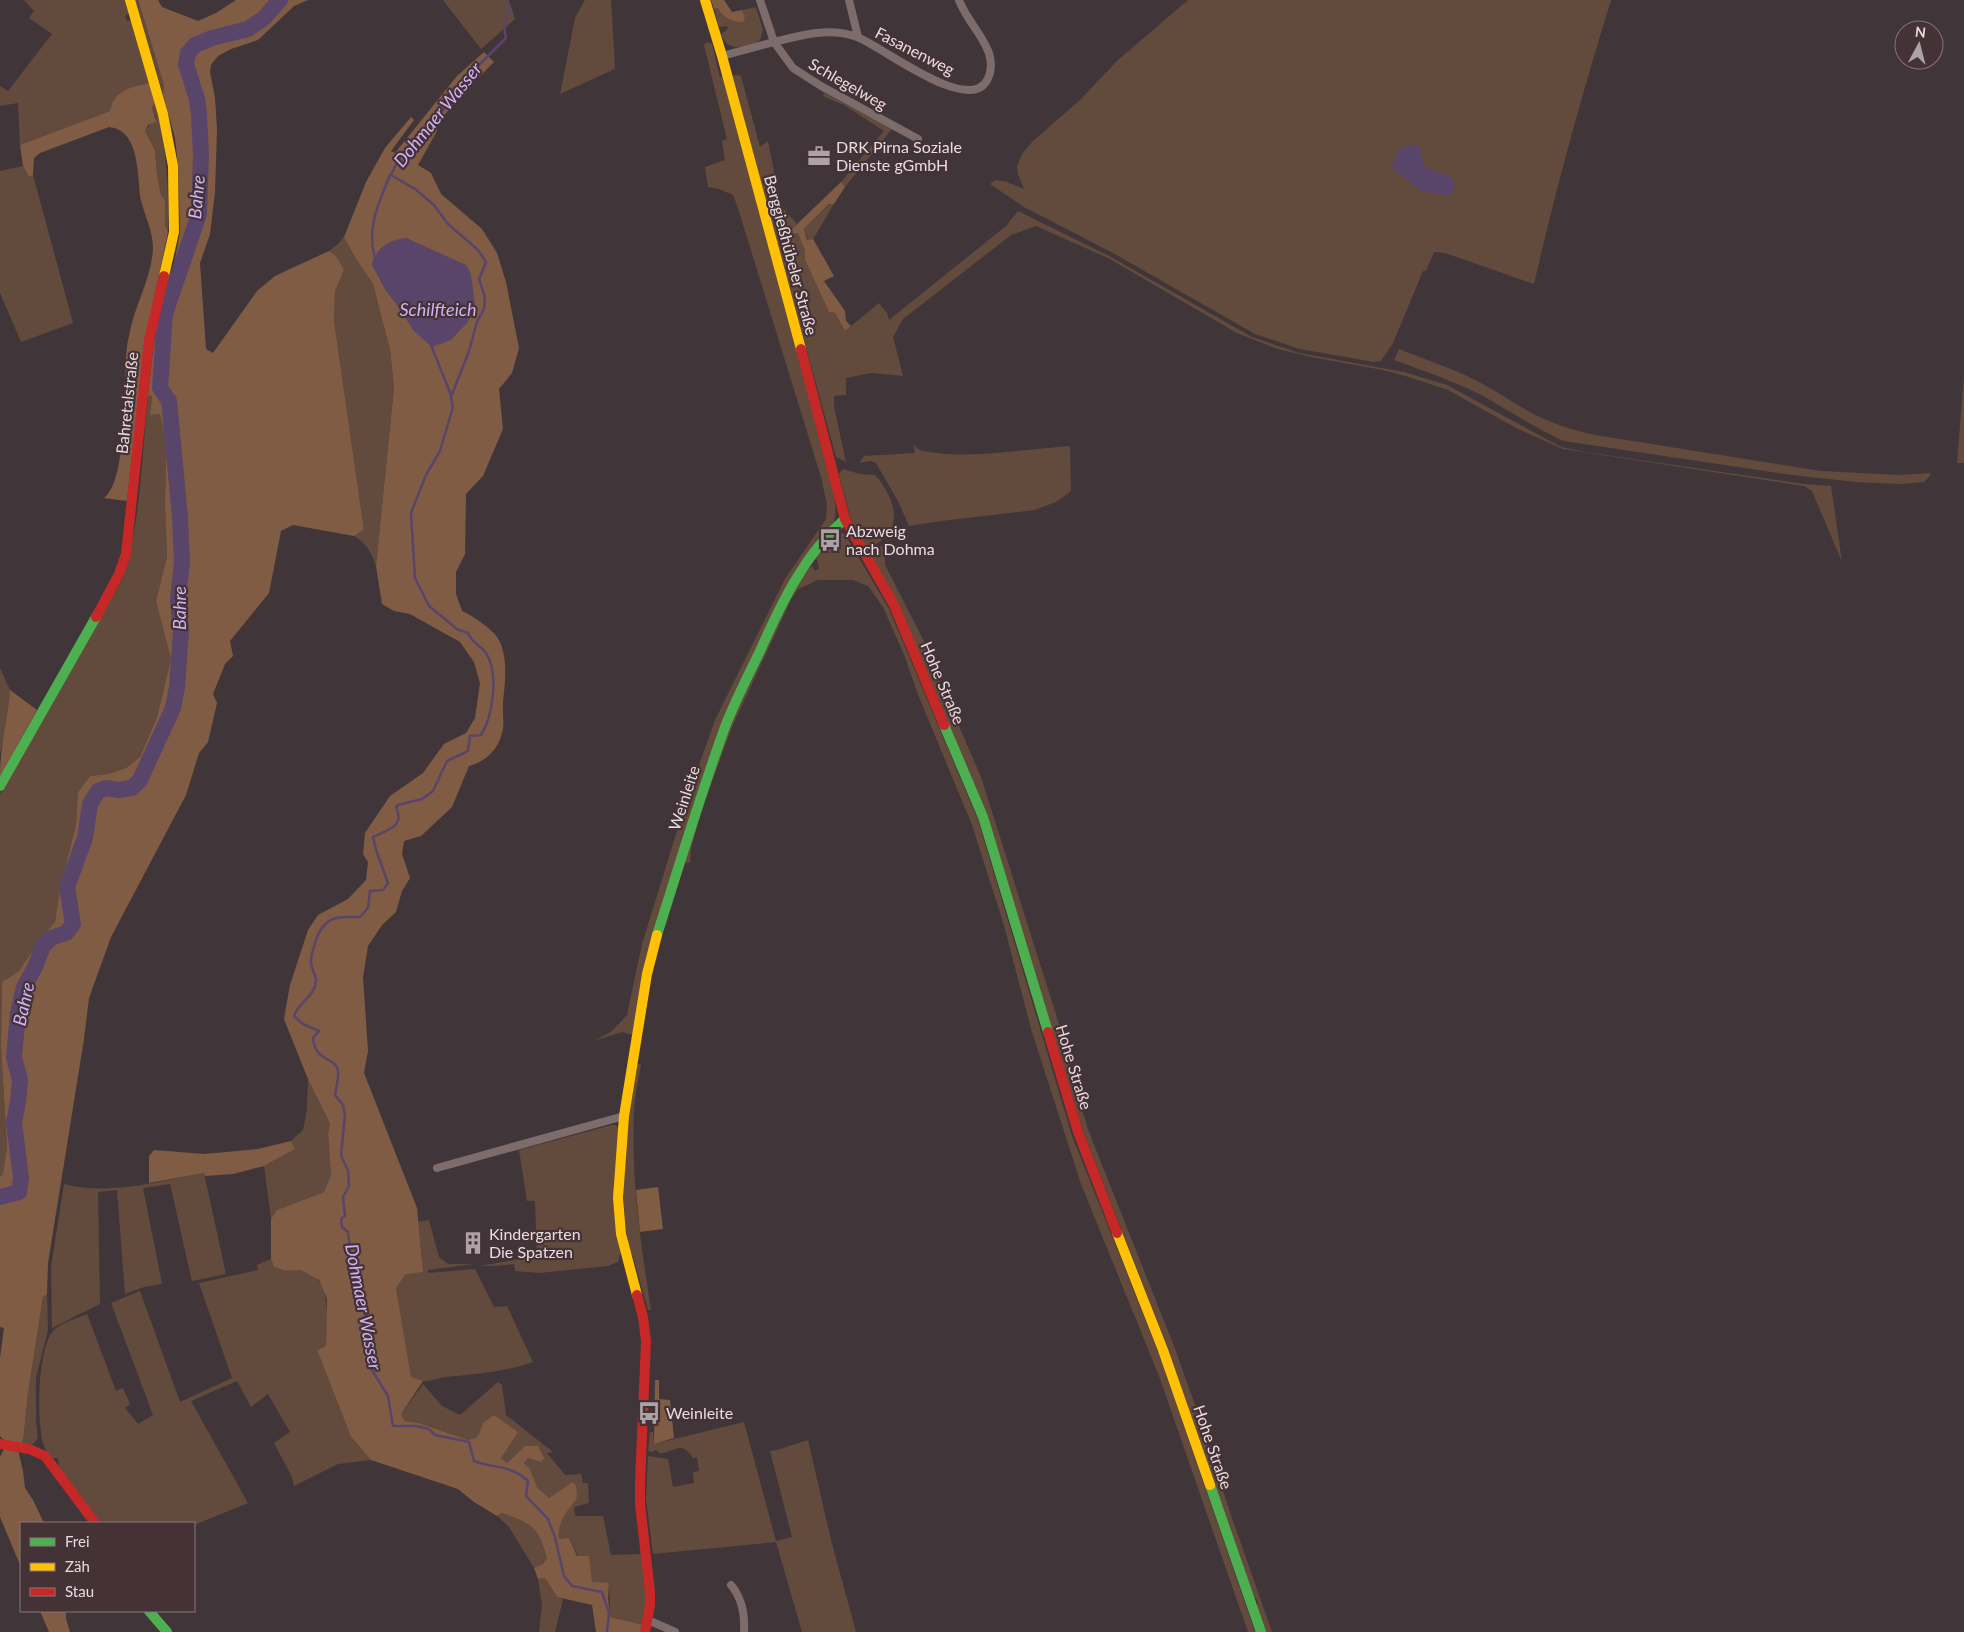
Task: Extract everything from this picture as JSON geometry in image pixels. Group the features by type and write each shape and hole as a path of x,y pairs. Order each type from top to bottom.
{"street":[{"name":"Bahretalstraße","path":"0,786 107,598 119,574 126,554 149,340 174,232 173,166 169,139 130,0"},
{"name":"Berggießhübeler Straße","path":"705,0 827,442 845,518"},
{"name":"Schlegelweg","path":"760,0 774,42 793,68 821,86 918,139"},
{"name":"Fasanenweg","path":"849,0 858,37"},
{"name":"Fasanenweg","path":"774,42 814,32 858,37 925,76 957,88 976,90 983,86 991,71 989,53 959,0"},
{"path":"722,56 774,42"},
{"name":"Weinleite","path":"645,1632 650,1592 640,1512 640,1483 646,1340 643,1317 621,1234 618,1198 624,1116 642,1001 653,948 701,795 726,725 769,631 795,581 820,544 845,518"},
{"name":"Hohe Straße","path":"845,518 894,604 983,816 1078,1132 1163,1350 1261,1632"},
{"path":"437,1168 624,1116"},
{"path":"0,1444 35,1449 45,1456 94,1522"},
{"path":"730,1585 737,1593 741,1602 745,1620 744,1632"},
{"path":"150,1612 167,1632"},
{"path":"648,1620 675,1632"}],"shaded area":[{"path":"24,0 126,0 130,13 125,16 127,21 132,20 150,83 130,88 119,94 115,98 110,111 20,145 18,103 0,106 0,86 8,91 52,34 29,18 34,11"},
{"path":"135,0 138,0 164,85 163,94"},
{"path":"138,0 158,0 162,7 198,21 216,13 236,0 308,0 294,6 258,40 231,49 218,56 211,65 210,72 215,98 217,129 215,192 210,234 200,263 206,349 213,353 257,291 275,276 329,251 336,256 344,270 335,291 334,321 364,530 354,536 293,525 281,531 269,593 230,641 233,656 225,664 213,694 217,703 208,742 199,753 186,795 111,937 89,998 48,1263 47,1294 43,1297 22,1444 6,1442 0,1436 0,1358 4,1328 0,1327 0,1177 3,1174 7,1147 1,1047 2,982 19,971 42,937 55,922 60,887 76,825 78,792 90,776 108,774 126,768 140,757 157,717 171,659 156,601 167,557 165,506 166,442 160,414 150,415 152,396 148,395 154,342 180,232 178,166 175,138 163,94 164,85"},
{"path":"443,0 509,0 515,19 481,49"},
{"path":"585,0 611,0 615,69 560,94 575,18"},
{"path":"711,0 724,0 732,12 742,10 745,18 743,22 729,19 718,8 714,9"},
{"path":"1188,0 1611,0 1570,141 1534,284 1445,253 1434,252 1426,271 1423,271 1393,343 1381,361 1374,362 1300,349 1255,334 1113,253 1024,207 990,184 996,180 1024,189 1017,166 1022,154 1033,141 1080,100 1118,60"},
{"path":"756,7 763,30 760,40 755,44 745,47 731,46 723,39 721,34 728,29 727,26 719,27 714,9 718,8 745,18 742,10"},
{"path":"707,42 712,44 720,77 723,77 824,451 834,497 835,514 833,524 818,538 722,723 633,1035 622,1032 594,1041 612,1031 627,1015 642,944 686,802 715,720 785,579 826,519 827,505 821,477 737,205 733,195 708,187 705,167 725,160 722,141 727,139 704,45"},
{"path":"484,52 494,62 461,95 436,125 437,131 418,165 431,173 441,194 482,229 497,253 506,282 519,348 512,373 499,389 503,429 483,476 466,494 465,554 456,572 456,594 462,611 489,629 498,638 503,649 505,672 502,733 497,745 490,754 480,762 469,766 452,807 421,836 404,841 402,854 410,878 402,891 396,912 382,925 368,946 363,977 368,1051 364,1073 417,1208 423,1272 406,1274 396,1288 411,1377 423,1381 401,1414 405,1421 419,1423 468,1440 476,1438 483,1423 494,1415 518,1432 501,1458 507,1463 525,1446 538,1446 544,1458 541,1462 528,1458 524,1463 530,1469 537,1487 549,1498 572,1482 576,1485 577,1498 561,1522 559,1539 569,1538 577,1556 589,1556 592,1582 609,1583 610,1617 644,1625 642,1632 596,1632 592,1605 557,1597 545,1578 538,1579 534,1568 543,1564 547,1558 537,1533 527,1524 502,1513 497,1516 474,1502 458,1489 371,1460 351,1437 317,1350 326,1346 327,1299 319,1280 301,1270 285,1271 274,1267 271,1259 271,1219 277,1210 324,1192 331,1175 328,1133 330,1124 308,1079 284,1019 290,985 308,930 318,915 348,899 366,880 368,862 363,854 365,833 390,796 423,773 444,744 466,733 475,718 480,683 474,662 460,642 410,614 394,611 382,604 376,566 394,387 390,350 373,284 344,237 366,182 385,148 411,117 414,120 391,151 395,153 457,76","holes":["406,238 446,258 414,331 385,289 372,264 381,249"]},
{"path":"732,76 741,76 760,147 768,141 781,206 797,224 791,230 792,233 798,232 805,251 805,260 829,312 835,313 845,331 879,303 887,313 889,320 1006,226 1018,211 1109,256 1252,337 1299,353 1404,372 1447,385 1561,447 1803,484 1831,486 1842,562 1812,491 1804,486 1563,449 1516,428 1448,390 1383,370 1278,349 1237,333 1108,258 1036,226 1011,235 903,319 893,337 903,376 871,373 846,378 846,395 834,396 834,407 846,462 836,457"},
{"path":"150,83 156,102 152,107 156,122 148,125 145,131 155,150 161,195 165,200 165,225 168,232 145,340 127,501 104,498 111,490 116,478 122,445 128,342 131,325 152,259 153,242 141,200 136,156 127,137 119,130 109,127 40,153 34,158 33,175 29,177 23,166 20,145 110,111 115,98 119,94 130,88"},
{"path":"824,93 892,129 845,187 841,182 884,131 844,105 823,96"},
{"path":"156,102 166,167 168,232 165,225 165,200 161,195 157,175 155,150 145,131 156,118 152,107"},
{"path":"23,166 29,177 33,175 73,323 21,342 0,293 0,171"},
{"path":"841,182 845,187 834,204 829,204 804,229 807,240 813,239 834,276 824,281 845,311 846,321 851,326 845,331 835,313 829,312 805,260 805,251 798,233 792,233 791,230"},
{"path":"830,204 834,204 813,239 808,240 804,229"},
{"path":"344,237 373,284 390,350 394,387 376,566 368,549 354,536 364,530 334,321 335,291 344,270 329,251"},
{"path":"1399,349 1468,376 1545,420 1586,433 1821,471 1899,475 1931,473 1924,482 1901,484 1856,482 1792,475 1564,441 1483,396 1394,360"},
{"path":"1964,376 1964,463 1957,463"},
{"path":"148,395 152,395 150,415 160,414 166,442 165,506 167,557 156,601 171,659 157,717 140,757 126,768 108,774 90,776 78,792 76,825 60,887 55,922 42,937 19,971 2,982 1,1047 7,1147 3,1174 0,1177 0,794 123,578 134,534"},
{"path":"914,445 923,451 958,454 996,453 1070,446 1071,491 1056,502 1035,510 909,526 898,501 876,463 871,461 859,463 864,456 915,453"},
{"path":"843,469 860,474 875,475 888,494 892,504 893,524 889,532 870,547 864,545 850,516 839,474"},
{"path":"839,533 843,533 846,536 889,609 978,820 1072,1136 1159,1354 1255,1632 1248,1632 1159,1376 1081,1184 1032,1032 1003,922 972,825 917,692 905,657 883,607 868,586 853,580 818,580 798,589 791,600 732,727 703,806 691,849 690,863 684,862 716,760 746,688 805,572 812,566 815,571 819,569 816,556"},
{"path":"889,540 885,549 885,565 929,651 933,666 981,777 1054,1008 1089,1132 1174,1346 1272,1632 1266,1632 1255,1606 1258,1603 1256,1598 1253,1597 1168,1349 1083,1131 987,816 897,603 872,558 874,552"},
{"path":"0,668 10,690 7,726 0,754"},
{"path":"10,690 37,710 0,776 1,754"},
{"path":"636,1064 641,1064 634,1107 635,1188 651,1310 648,1310 633,1256 630,1255 624,1207 626,1135"},
{"path":"308,1079 330,1124 328,1133 331,1175 324,1192 277,1210 271,1219 264,1166 295,1149 291,1141 303,1130 307,1109"},
{"path":"616,1125 619,1130 621,1250 618,1262 608,1266 539,1273 515,1271 514,1264 480,1266 537,1256 535,1201 527,1201 519,1150"},
{"path":"291,1141 295,1149 264,1166 233,1174 205,1176 204,1173 149,1183 149,1156 154,1150 204,1154 258,1149"},
{"path":"204,1173 226,1274 192,1281 170,1184 143,1188 162,1284 144,1287 125,1294 117,1190 98,1192 100,1304 52,1328 51,1267 64,1184 81,1187 116,1188"},
{"path":"658,1187 663,1229 640,1232 636,1190"},
{"path":"429,1220 439,1257 448,1264 474,1264 428,1270 428,1273 475,1269 494,1307 507,1306 533,1362 479,1374 445,1377 428,1381 411,1378 396,1288 406,1274 422,1258 418,1222"},
{"path":"271,1259 274,1267 284,1271 301,1270 312,1274 319,1281 326,1301 327,1325 326,1346 317,1350 351,1437 371,1460 338,1464 294,1486 291,1475 274,1443 290,1432 268,1394 251,1407 237,1381 191,1401 248,1503 195,1525 195,1522 98,1522 59,1467 58,1458 53,1458 47,1451 41,1436 40,1385 49,1337 55,1329 66,1322 87,1314 116,1391 123,1388 130,1404 125,1408 138,1424 153,1415 111,1303 140,1291 180,1402 232,1378 199,1283 258,1270 257,1265"},
{"path":"47,1294 48,1330 36,1378 38,1438 33,1444 22,1444 43,1297"},
{"path":"655,1380 659,1380 659,1399 670,1400 674,1438 654,1444"},
{"path":"498,1382 502,1385 506,1415 553,1452 547,1453 565,1475 581,1474 583,1483 588,1483 589,1503 574,1507 575,1516 603,1516 611,1555 642,1554 646,1592 644,1625 610,1617 609,1583 592,1583 569,1538 559,1539 560,1522 577,1498 572,1482 549,1498 537,1487 530,1469 523,1463 528,1458 541,1454 538,1447 525,1446 507,1463 501,1458 483,1423 476,1439 468,1440 419,1423 405,1421 401,1414 423,1384 442,1406 460,1415"},
{"path":"744,1422 776,1541 792,1537 770,1451 808,1440 831,1540 856,1632 802,1632 776,1542 653,1554 646,1499 648,1456 668,1459 673,1487 694,1483 693,1472 699,1471 697,1457 693,1458 685,1449 677,1448 664,1453 658,1453 659,1451 654,1450 654,1452 648,1451 650,1432 653,1432 654,1444"},
{"path":"4,1449 18,1450 25,1488 44,1522 20,1522 20,1565 0,1517 0,1457"},
{"path":"502,1513 527,1524 537,1533 547,1558 543,1564 534,1568 509,1527 497,1516"},
{"path":"545,1578 557,1597 563,1599 555,1632 539,1632 542,1605 538,1579"},
{"path":"40,1612 66,1612 70,1632 49,1632"}],"water":[{"path":"1406,145 1420,146 1422,161 1425,167 1451,177 1455,183 1453,191 1448,196 1421,191 1392,168 1396,155"},
{"name":"Schilfteich","path":"406,238 466,265 471,274 475,305 468,322 451,340 432,347 414,331 385,289 372,264 377,253 384,245"}],"waterway":[{"name":"Bahre","path":"0,1197 19,1192 21,1178 14,1122 20,1080 14,1057 18,1014 24,987 35,967 43,946 51,938 66,933 73,924 67,887 85,838 90,804 98,791 106,788 119,790 132,788 140,780 173,708 177,687 181,631 178,599 182,562 180,517 169,401 160,388 165,314 199,214 201,156 199,115 197,99 186,64 188,53 195,45 212,38 248,29 264,18 280,0"},
{"name":"Dohmaer Wasser","path":"507,0 510,10 506,17 506,38 464,80 436,121 398,160 391,175 415,189 434,205 448,224 478,250 486,262 479,279 485,297 484,309 477,322 469,351 451,397 453,407 440,451 426,475 411,513 415,578 429,606 457,629 468,633 486,653 490,661 493,694 489,717 481,735 470,736 468,751 447,761 433,791 422,799 398,805 396,807 398,814 397,823 390,829 373,837 388,883 383,890 370,891 368,908 360,917 337,918 326,923 322,928 318,934 311,957 311,964 316,979 315,987 294,1016 303,1024 319,1031 313,1038 317,1052 334,1063 338,1071 335,1095 343,1105 345,1116 341,1155 348,1171 349,1186 343,1197 345,1216 341,1219 342,1227 348,1232 353,1276 374,1343 372,1370 388,1396 393,1426 416,1426 429,1429 435,1435 469,1442 474,1461 508,1469 528,1481 526,1496 548,1519 555,1537 564,1576 572,1586 602,1592 609,1613 607,1632"},
{"path":"375,258 372,237 373,226 378,205 390,175"},
{"path":"431,345 451,395"}],"traffic: fast":[{"path":"657,935 707,779 737,698 795,580 818,547 845,519"},
{"path":"0,786 96,617"},
{"path":"944,725 983,817 1048,1032"},
{"path":"1210,1485 1261,1632"},
{"path":"150,1612 167,1632"}],"traffic: slow":[{"path":"130,0 163,114 173,166 174,232 164,276"},
{"path":"705,0 722,56 801,349"},
{"path":"637,1295 621,1234 618,1198 624,1116 647,974 657,935"},
{"path":"1117,1233 1163,1350 1210,1485"}],"traffic: jam":[{"path":"96,617 119,574 126,554 149,340 164,276"},
{"path":"801,349 845,519 894,605 944,725"},
{"path":"1048,1032 1078,1132 1117,1233"},
{"path":"637,1295 643,1317 646,1341 640,1483 640,1504 650,1592 650,1605 645,1632"},
{"path":"0,1444 29,1449 45,1456 94,1522"}],"place":[{"name":"DRK Pirna Soziale Dienste gGmbH","path":"819,156"},
{"name":"Abzweig nach Dohma","path":"830,540"},
{"name":"Kindergarten Die Spatzen","path":"473,1243"},
{"name":"Weinleite","path":"649,1413"}]}
